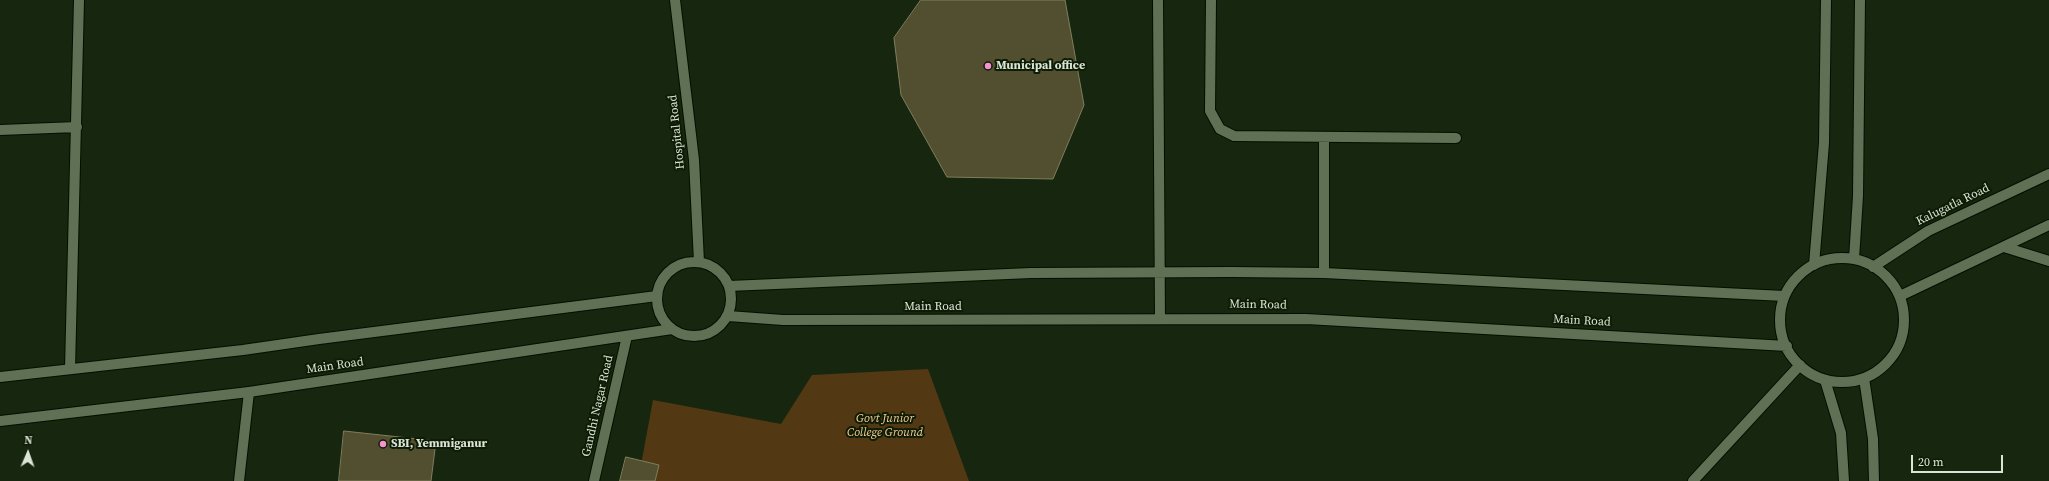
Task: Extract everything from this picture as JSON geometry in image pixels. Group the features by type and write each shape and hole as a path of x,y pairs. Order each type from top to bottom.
{"street":[{"path":"70,369 79,0"},
{"name":"Hospital Road","path":"675,0 694,160 699,262"},
{"path":"1158,0 1160,318"},
{"path":"1212,0 1210,111 1220,129 1234,136 1456,138"},
{"path":"1814,265 1824,143 1826,0"},
{"path":"1854,259 1858,196 1860,0"},
{"path":"0,130 76,127"},
{"path":"1324,137 1324,273"},
{"name":"Kalugatla Road","path":"1873,267 1928,230 2049,174"},
{"path":"1900,296 2049,224"},
{"path":"2004,247 2049,261"},
{"path":"1834,259 1854,259 1873,267 1889,279 1900,296 1904,316 1903,335 1895,354 1882,368 1864,378 1845,382 1825,380 1812,375 1791,356 1786,346 1782,336 1780,316 1784,296 1797,277 1814,265 1834,259"},
{"path":"672,329 664,320 658,308 657,296 660,284 671,271 687,263 699,262 710,265 720,272 729,286 732,303 728,316"},
{"path":"729,286 1031,273 1159,274 1232,272 1324,273 1784,296"},
{"path":"0,377 243,350 657,296"},
{"name":"Main Road","path":"0,421 249,392 672,329 690,336 710,334 720,326 728,316 783,320 1160,318 1306,319 1786,346"},
{"name":"Gandhi Nagar Road","path":"594,481 627,336"},
{"path":"1694,481 1800,365"},
{"path":"1864,378 1873,439 1874,481"},
{"path":"1825,380 1841,433 1844,481"},
{"path":"239,481 249,392"}],"green space":[{"name":"Govt Junior College Ground","path":"928,369 969,481 638,481 653,400 781,424 812,375"}],"building":[{"name":"Municipal office","path":"921,0 1065,0 1084,105 1053,179 947,177 901,95 894,38"},
{"path":"344,431 436,441 431,481 339,481"},
{"path":"626,457 659,465 655,481 620,481"}],"place":[{"name":"Municipal office","path":"988,66"},
{"name":"SBI, Yemmiganur","path":"383,444"}]}
